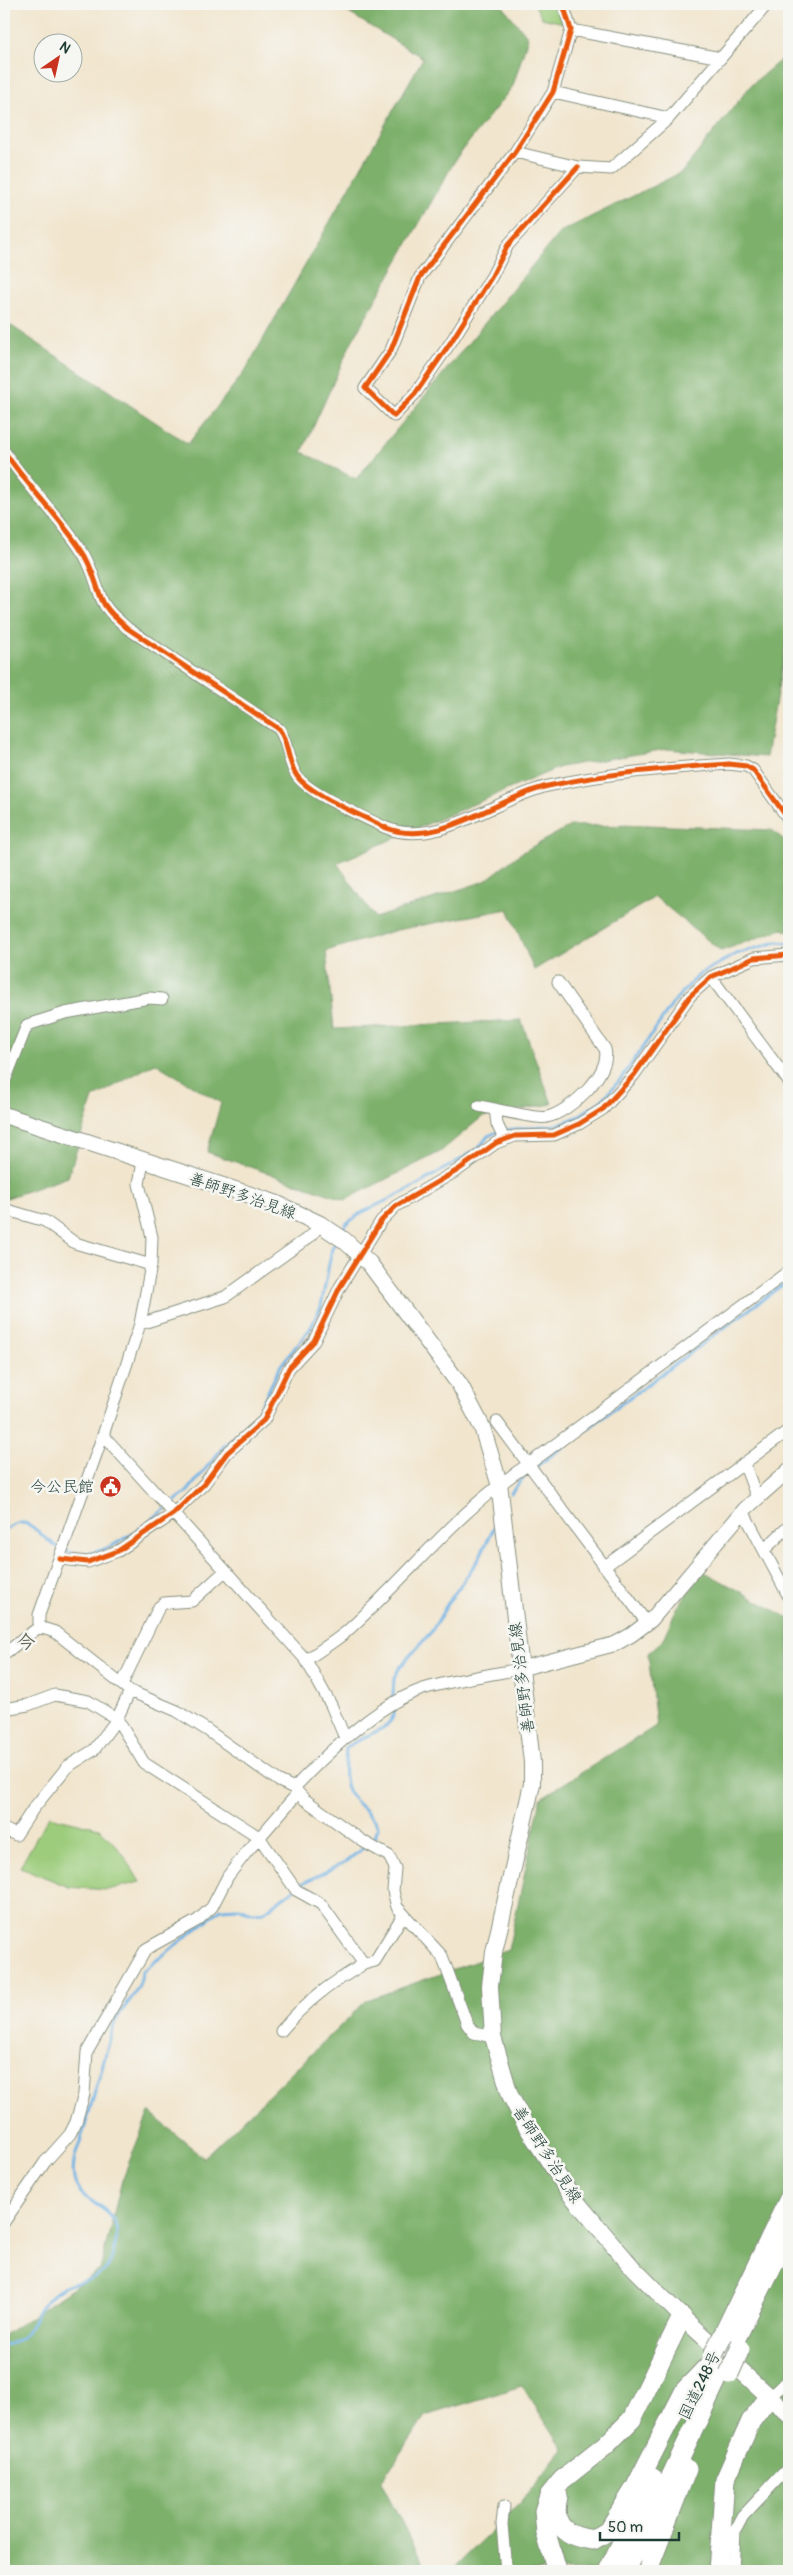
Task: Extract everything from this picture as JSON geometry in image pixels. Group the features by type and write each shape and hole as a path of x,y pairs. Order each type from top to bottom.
{"highway":[{"name":"国道248号","path":"732,2343 789,2199"},
{"name":"国道248号","path":"608,2571 732,2343 785,2241"},
{"path":"557,2571 546,2533 544,2511 549,2496 562,2480 605,2446 632,2419 682,2317"},
{"path":"562,2480 555,2508 563,2529 579,2538 593,2540 608,2531 635,2488 685,2390 718,2366"},
{"path":"649,2571 695,2449 718,2366"},
{"name":"国道248号","path":"626,2571 718,2366"},
{"path":"718,2571 725,2480 751,2421 769,2397"}],"main road":[{"name":"善師野多治見線","path":"4,1115 143,1162 275,1203 332,1232 361,1254 460,1385 482,1427 499,1483 519,1669 532,1762 532,1784 494,1952 490,1986 493,2037 510,2095 526,2126 570,2194 633,2268 682,2317 789,2415"}],"street":[{"path":"563,4 571,30 553,92 515,152 420,277 391,350 365,388 394,416 415,394 451,342 492,276 508,245 578,167"},
{"path":"515,152 578,167 611,169 669,118 764,8 765,4"},
{"path":"571,30 721,58"},
{"path":"553,92 669,118"},
{"path":"4,450 29,486 68,530 84,553 102,600 109,612 127,628 279,729 287,740 297,776 312,789 384,827 396,832 418,834 439,829 546,786 593,778 729,764 746,766 753,770 789,820"},
{"path":"60,1558 88,1562 118,1551 172,1514 204,1484 228,1453 264,1420 289,1368 314,1341 340,1287 381,1221 396,1206 458,1170 503,1138 549,1135 579,1124 603,1109 620,1093 690,996 711,977 754,958 789,954"},
{"path":"711,977 789,1082"},
{"path":"479,1106 547,1118 568,1106 597,1081 607,1056 605,1049 558,982"},
{"path":"4,1083 27,1025 65,1014 149,998 162,999"},
{"path":"496,1109 498,1124 503,1138"},
{"path":"547,1118 549,1135"},
{"path":"39,1626 39,1615 104,1435 140,1324 151,1265 151,1228 139,1184 143,1162"},
{"path":"4,1209 45,1221 75,1243 151,1265"},
{"path":"140,1324 225,1297 312,1235 332,1232"},
{"path":"306,1660 345,1633 388,1592 460,1516 499,1483 529,1464 789,1271"},
{"path":"497,1422 647,1623"},
{"path":"604,1567 789,1430"},
{"path":"104,1435 172,1514 306,1660 332,1705 345,1738"},
{"path":"744,1464 757,1498"},
{"path":"4,2222 45,2162 70,2134 76,2122 84,2094 87,2052 146,1949 198,1920 212,1907 228,1876 324,1756 345,1738 407,1696 429,1687 519,1669 615,1644 647,1623 743,1511 789,1470"},
{"path":"743,1511 789,1597"},
{"path":"764,1550 789,1526"},
{"path":"4,1829 16,1835 33,1809 66,1767 94,1750 117,1719 126,1688 159,1608 164,1602 192,1601 226,1571"},
{"path":"4,1654 39,1626"},
{"path":"39,1626 55,1632 126,1688 177,1711 296,1791 304,1799 364,1842 388,1856 395,1868 393,1892 397,1907 442,1956 467,2024 474,2033 493,2037"},
{"path":"4,1709 28,1706 55,1695 88,1701 117,1719 144,1763 259,1837 296,1890 321,1904 364,1964"},
{"path":"281,2031 308,2001 329,1985 364,1964 375,1961 403,1915"},
{"path":"769,2397 789,2380"},
{"path":"733,2571 735,2531 743,2516 789,2467"},
{"path":"504,2506 502,2524 506,2571"}],"green space":[{"path":"334,4 501,4 528,37 513,86 457,157 351,343 302,452 356,479 560,232 682,172 752,84 789,53 789,626 766,757 667,749 560,767 337,863 375,918 485,881 521,853 570,826 647,825 772,830 789,844 789,931 782,929 721,951 655,897 534,970 508,909 397,930 326,951 334,1029 521,1020 552,1104 482,1117 440,1152 345,1200 207,1152 221,1103 155,1063 93,1098 68,1177 4,1199 4,321 188,444 245,371 423,58"},
{"path":"534,4 559,4 564,23 542,18"},
{"path":"703,1571 789,1618 789,2571 450,2571 522,2501 563,2449 522,2386 425,2416 381,2482 427,2571 4,2571 4,2335 100,2270 122,2180 149,2112 204,2158 367,2000 508,1950 541,1798 656,1726 648,1653 662,1641 677,1608"},
{"path":"49,1816 99,1828 122,1852 140,1882 107,1890 69,1887 20,1867"}],"waterway":[{"path":"503,1130 557,1125 577,1117 601,1101 621,1079 676,999 700,974 736,954 777,942 789,943"},
{"path":"341,1233 346,1224 361,1213 414,1187 478,1149 488,1136 497,1132"},
{"path":"170,1505 187,1492 224,1446 255,1418 281,1365 310,1329 321,1307 332,1248 337,1240"},
{"path":"511,1493 526,1474 789,1280"},
{"path":"4,1530 20,1523 27,1524 64,1550 85,1554 96,1552 117,1543 138,1530 165,1509"},
{"path":"393,1696 394,1678 400,1667 432,1631 448,1603 478,1560 495,1526"},
{"path":"4,2345 14,2342 26,2333 40,2307 52,2295 64,2287 96,2277 108,2267 116,2243 116,2227 112,2218 82,2194 77,2187 74,2176 74,2162 114,2024 135,1993 141,1980 142,1972 221,1909 237,1908 253,1913 264,1912 301,1884 347,1861 374,1839 378,1827 369,1814 353,1799 347,1789 345,1772 346,1748 389,1723 395,1709"}],"cycle path":[{"path":"563,4 571,30 553,92 515,152 420,277 391,350 365,388 394,416 415,394 451,342 492,276 508,245 578,167"},
{"path":"4,451 85,556 102,600 113,615 127,628 279,729 285,740 291,765 303,783 324,797 384,827 404,832 425,832 466,820 528,792 570,781 661,769 729,764 746,766 753,770 789,820"},
{"path":"60,1559 88,1562 118,1551 173,1514 204,1484 227,1453 264,1420 289,1368 314,1341 340,1287 381,1221 396,1206 458,1170 496,1143 515,1136 554,1135 579,1124 603,1109 634,1075 690,996 711,977 754,958 789,955"}],"place":[{"name":"今公民館","path":"110,1486"}],"district":[{"name":"今","path":"26,1641"}]}
